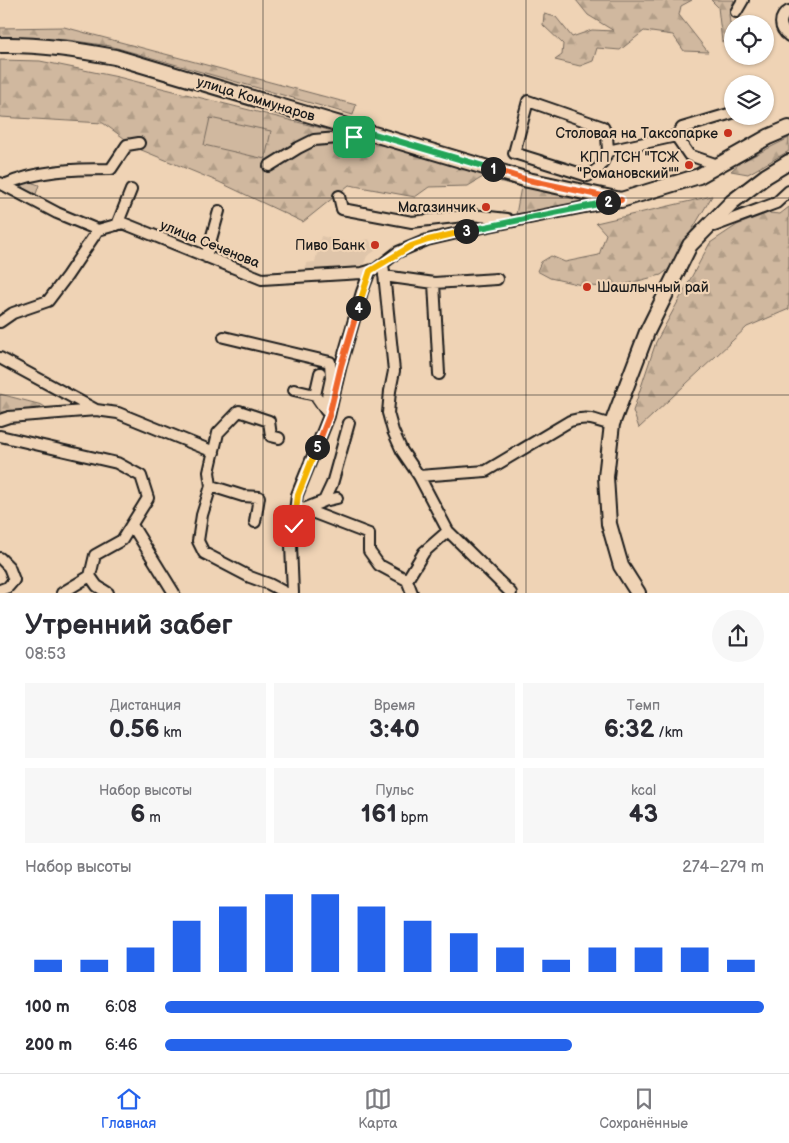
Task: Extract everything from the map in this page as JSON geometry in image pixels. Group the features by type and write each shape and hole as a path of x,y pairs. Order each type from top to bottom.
{"main road":[{"name":"улица Коммунаров","path":"0,45 29,44 115,57 528,180 621,200 699,176 768,137 789,128"},
{"path":"638,593 621,566 609,524 606,478 615,424 646,332 690,245 732,202 766,176 789,162"},
{"path":"646,593 627,566 615,525 612,474 615,424 681,272 694,249 714,226 746,197 789,168"}],"street":[{"path":"736,12 743,0"},
{"path":"789,11 781,19 781,26 784,33 789,36"},
{"path":"528,101 603,127 607,135 608,151 600,167 588,176 514,153 528,101"},
{"path":"608,151 676,136 682,128 724,116"},
{"path":"269,166 314,140 362,136 367,132"},
{"path":"676,136 689,155 718,165"},
{"path":"2,184 31,175 80,169 111,169 127,145 139,143"},
{"path":"0,322 13,312 48,301 98,230 58,213 2,184"},
{"path":"116,225 130,190"},
{"path":"714,226 776,203 789,190"},
{"path":"339,196 342,209 412,222 472,215 515,220"},
{"name":"улица Сеченова","path":"98,230 123,224 262,279 352,274 370,271 383,264 398,252 428,240 515,220 621,200"},
{"path":"206,257 219,211"},
{"path":"383,264 394,371 388,413 392,431 402,451 419,476 448,531 511,593"},
{"path":"293,593 291,545 300,508 298,495 327,413 362,292 370,271"},
{"path":"384,276 434,283 497,279"},
{"path":"434,283 439,374"},
{"path":"224,337 330,362 327,413"},
{"path":"0,358 96,410"},
{"path":"314,395 320,373"},
{"path":"294,390 314,395 327,413"},
{"path":"0,420 9,417 96,410 118,413 214,452"},
{"path":"279,438 271,436 269,421 239,411 218,433 209,472 211,486 202,515 198,541 204,553 286,593"},
{"path":"419,476 486,471 570,420 583,418 615,424"},
{"path":"324,501 332,484 349,423"},
{"path":"0,436 117,462 142,476 148,498 122,540 95,555 90,576 62,593"},
{"path":"211,486 243,496 259,497 255,522"},
{"path":"300,508 337,498"},
{"path":"300,508 369,534 369,550 379,565 407,580 412,593"},
{"path":"132,525 174,593"},
{"path":"407,580 424,552 448,531"},
{"path":"0,558 9,567 14,580 8,587 0,590"},
{"path":"90,576 97,586 108,593"}],"shaded area":[{"path":"321,236 348,243 369,239 375,251 367,256 361,271 305,274 306,263 315,262"}],"green space":[{"path":"576,0 692,0 681,6 679,15 708,52 684,51 673,35 644,31 620,50 597,48 593,61 580,66 555,60 562,55 563,44 543,25 544,14 556,17 572,37 592,30 614,31 588,15"},
{"path":"711,0 734,0 729,15 724,15 724,41 722,42 718,7"},
{"path":"64,27 356,105 353,115 110,46 68,40 0,39 0,28"},
{"path":"0,60 40,61 118,77 528,180 621,200 515,220 521,187 483,177 468,186 429,187 415,197 349,185 303,222 219,182 139,149 103,123 0,117"},
{"path":"210,118 271,131 265,159 204,145"},
{"path":"789,138 789,151 748,174 731,171 741,162"},
{"path":"25,180 39,185 36,194 21,189"},
{"path":"712,196 669,269 661,275 615,287 586,286 550,278 537,271 541,262 551,256 565,262 599,255 606,234 596,223"},
{"path":"789,207 789,309 747,327 639,428 633,411 656,342 710,243 737,225 768,213 780,214"},
{"path":"0,394 42,405 48,409 40,413 0,412"}],"place":[{"name":"Столовая на Таксопарке","path":"728,133"},
{"name":"КПП ТСН \"ТСЖ \"Романовский\"\"","path":"689,165"},
{"name":"Магазинчик","path":"486,207"},
{"name":"Пиво Банк","path":"375,245"},
{"name":"Шашлычный рай","path":"587,287"}],"route":[{"path":"294,526 298,495 329,416 341,366 362,292 370,271 376,269 398,252 428,240 515,220 621,200 528,180 367,132 362,136 354,137"}]}
